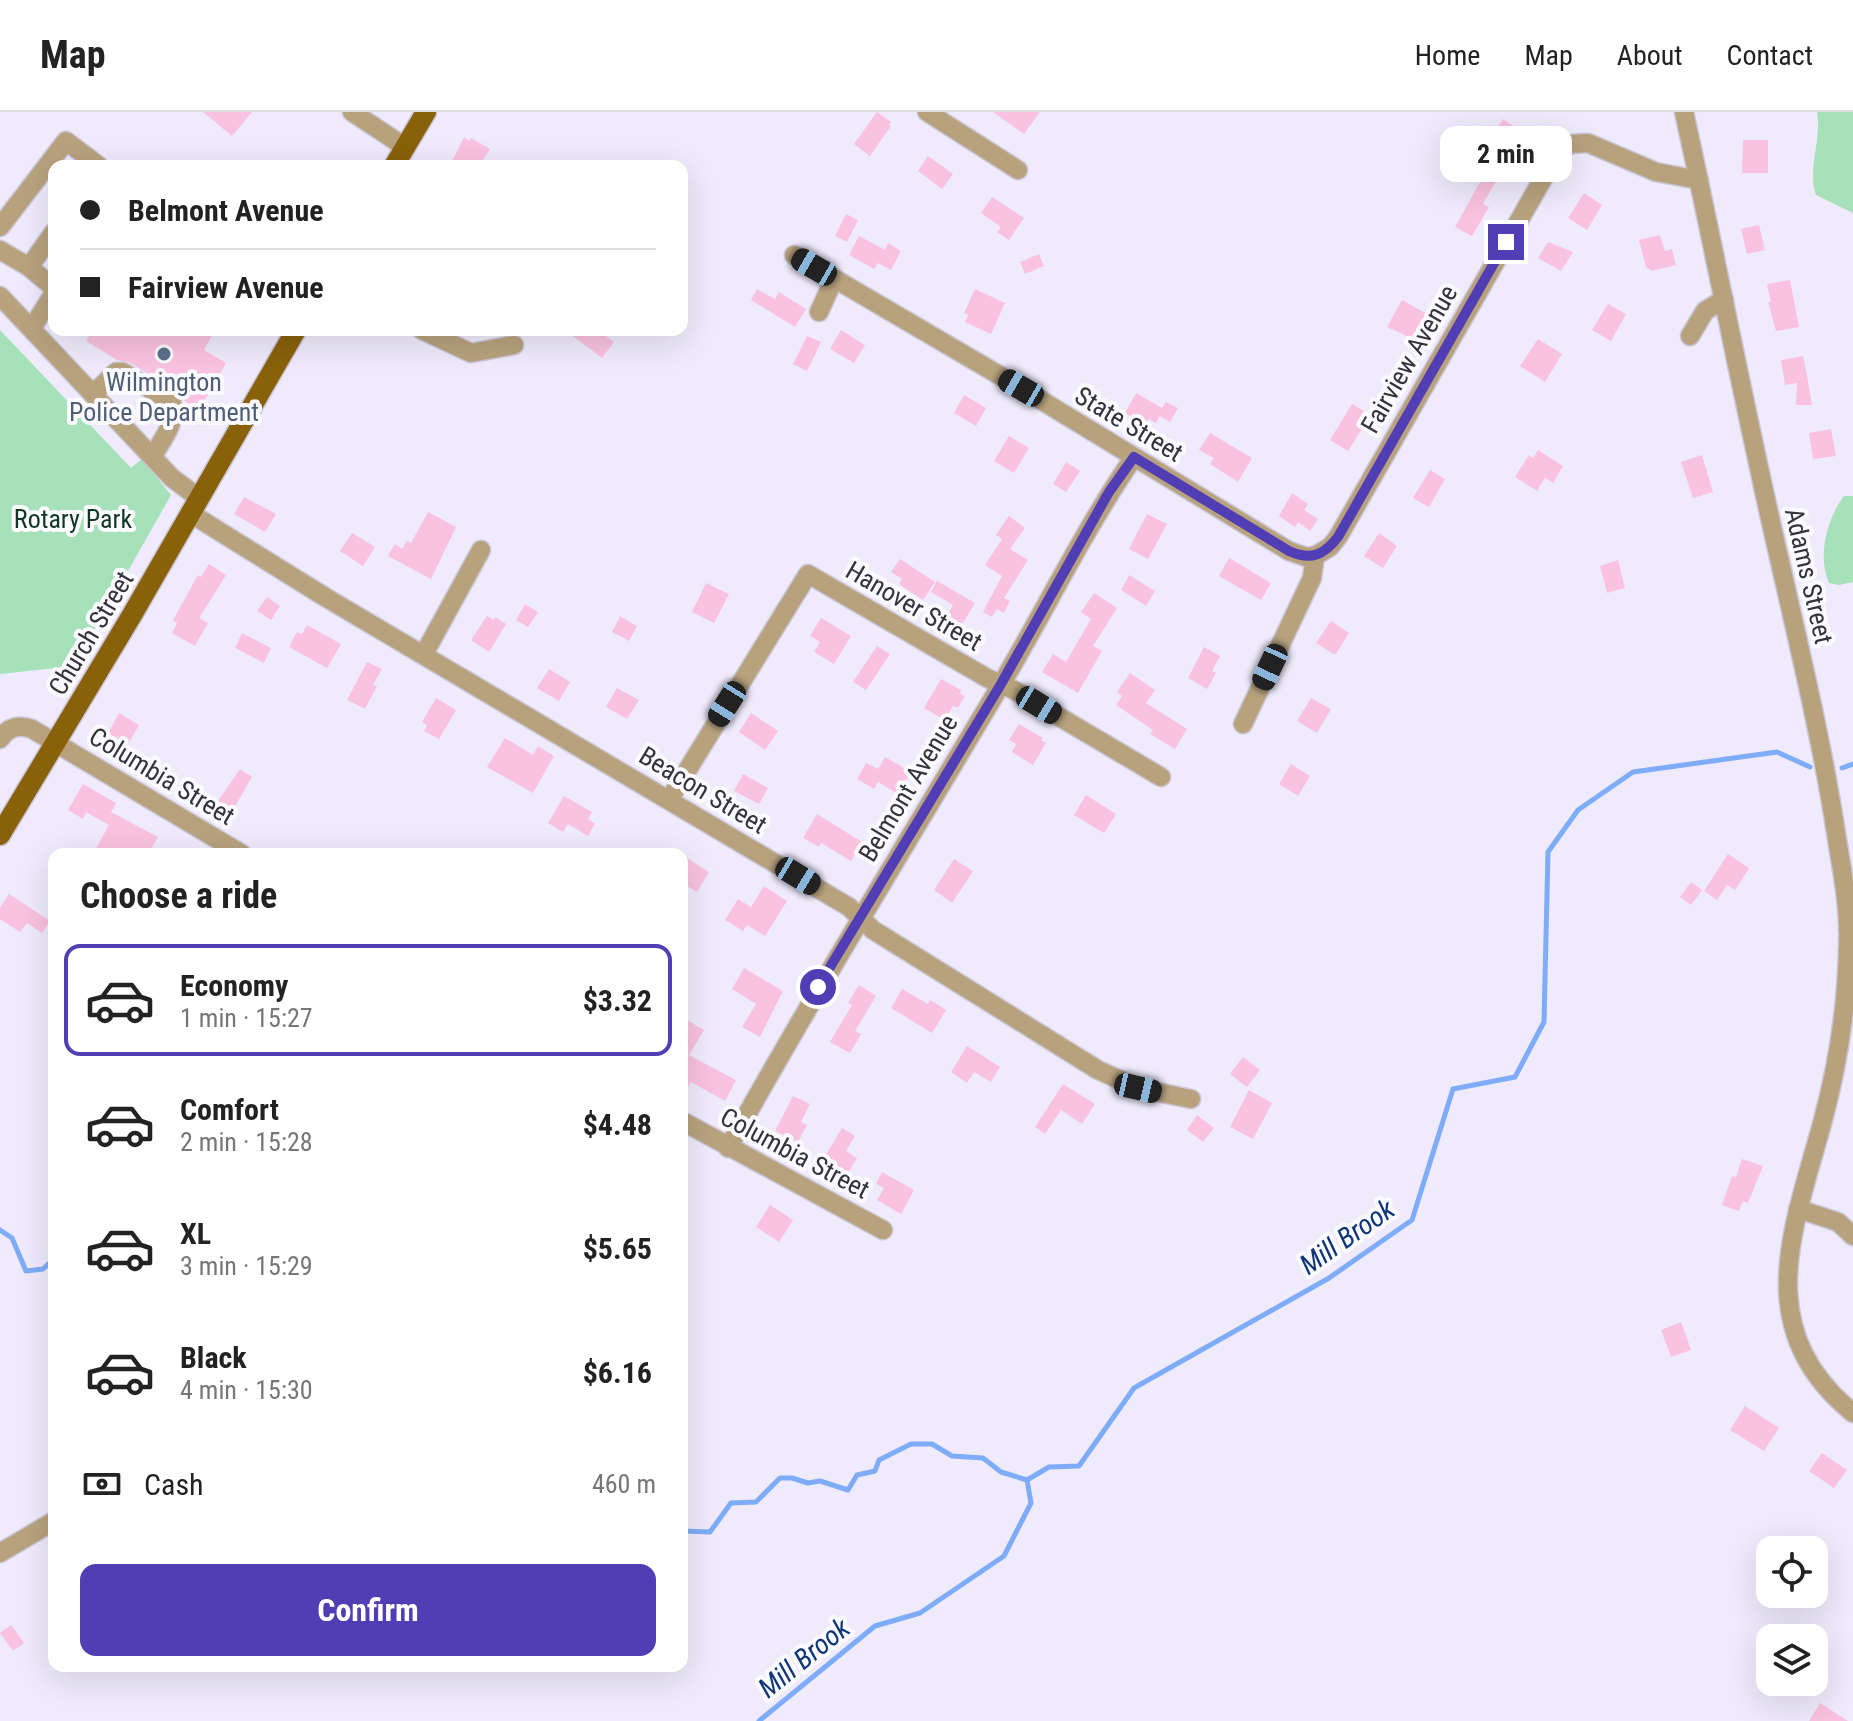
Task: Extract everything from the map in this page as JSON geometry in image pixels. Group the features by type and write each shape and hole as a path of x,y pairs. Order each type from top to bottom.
{"main road":[{"path":"397,160 426,112"},
{"name":"Church Street","path":"0,835 293,336"}],"street":[{"path":"352,112 405,147"},
{"path":"927,112 1018,170"},
{"name":"Adams Street","path":"1684,112 1757,463 1814,715 1848,909 1847,967 1838,1049 1823,1120 1798,1209 1788,1260 1787,1285 1789,1309 1797,1336 1824,1385 1853,1413"},
{"path":"51,160 66,141 91,160"},
{"name":"Fairview Avenue","path":"1243,724 1312,578 1315,556 1330,547 1338,537 1544,174 1560,152 1570,144 1588,143 1656,172 1699,180"},
{"path":"0,227 48,164"},
{"path":"29,267 48,240"},
{"path":"0,250 29,267 48,285"},
{"name":"State Street","path":"794,255 1289,551 1306,557 1315,556"},
{"path":"819,312 834,279"},
{"name":"Beacon Street","path":"0,296 195,505 424,654 849,907 873,930 1098,1070 1138,1088 1191,1099"},
{"path":"1690,336 1705,311 1724,299"},
{"path":"32,328 48,301"},
{"path":"435,336 471,353 514,345"},
{"path":"93,394 116,372 123,372 172,403 174,412 171,424 152,457"},
{"name":"Belmont Avenue","path":"728,1148 860,917 1001,684 1109,492 1134,457"},
{"path":"424,654 481,550"},
{"name":"Hanover Street","path":"669,800 808,574 1161,777"},
{"name":"Columbia Street","path":"0,739 11,729 24,726 232,848"},
{"name":"Columbia Street","path":"688,1125 883,1230"},
{"path":"1798,1209 1838,1222 1853,1236"},
{"path":"0,1553 48,1525"}],"green space":[{"path":"1817,112 1853,112 1853,213 1816,195 1813,175"},
{"name":"Rotary Park","path":"0,330 131,468 142,459 171,495 74,666 0,674"},
{"path":"1844,496 1853,496 1853,582 1839,585 1829,583 1824,549 1833,515"}],"building":[{"path":"203,112 252,112 232,136"},
{"path":"877,112 891,122 891,126 870,156 854,144"},
{"path":"993,112 1040,112 1024,134"},
{"path":"1503,119 1521,131 1500,161 1482,149"},
{"path":"464,137 490,149 483,160 453,160"},
{"path":"1743,140 1768,140 1768,173 1742,173"},
{"path":"928,156 953,174 942,189 918,171"},
{"path":"1489,166 1501,172 1483,204 1489,207 1472,236 1455,227"},
{"path":"1584,193 1602,205 1587,230 1568,218"},
{"path":"992,197 1024,218 1009,240 997,232 1001,227 981,213"},
{"path":"846,214 858,220 847,242 835,236"},
{"path":"1759,225 1765,250 1747,254 1741,229"},
{"path":"1660,235 1665,251 1672,249 1676,265 1652,271 1646,267 1639,240"},
{"path":"859,236 885,250 888,243 901,251 891,270 878,263 874,269 849,255"},
{"path":"1548,242 1573,252 1561,271 1538,258"},
{"path":"1039,254 1044,266 1025,274 1020,262"},
{"path":"1790,280 1799,327 1776,331 1768,302 1771,302 1767,284"},
{"path":"757,289 775,299 779,292 806,309 795,327 751,300"},
{"path":"975,289 1005,303 991,334 965,322 968,315 964,313"},
{"path":"1402,300 1427,314 1413,339 1387,327"},
{"path":"1608,304 1626,314 1611,341 1592,330"},
{"path":"841,330 865,345 854,363 830,349"},
{"path":"89,336 212,336 204,350 226,363 199,410 129,362 117,360 86,341"},
{"path":"573,336 606,336 614,342 602,358"},
{"path":"807,336 821,342 807,371 793,364"},
{"path":"1538,339 1562,354 1545,382 1520,366"},
{"path":"1803,356 1812,405 1796,405 1797,383 1785,385 1781,360"},
{"path":"1136,393 1162,408 1166,402 1178,408 1170,422 1160,416 1156,423 1149,419 1145,425 1125,413"},
{"path":"964,395 986,408 976,426 954,413"},
{"path":"1352,404 1364,411 1359,420 1365,424 1348,451 1330,440"},
{"path":"1831,429 1836,456 1813,459 1809,433"},
{"path":"1210,433 1252,458 1238,482 1210,464 1214,458 1199,450"},
{"path":"1009,436 1029,448 1014,473 994,461"},
{"path":"1538,450 1563,466 1553,483 1545,478 1537,491 1515,477 1529,455 1533,458"},
{"path":"1702,455 1713,492 1693,498 1681,462"},
{"path":"1066,462 1080,471 1066,492 1053,484"},
{"path":"1430,470 1445,479 1429,507 1413,498"},
{"path":"1292,493 1308,504 1304,510 1318,519 1310,531 1298,522 1295,527 1279,516"},
{"path":"244,497 276,514 265,532 234,514"},
{"path":"428,512 456,527 431,579 388,556 395,544 402,549 407,541 411,543"},
{"path":"1147,514 1167,524 1148,559 1129,549"},
{"path":"1009,516 1025,528 1010,549 1028,560 1004,598 1010,601 1004,613 997,609 992,617 983,612 1002,576 985,565 1002,539 996,535"},
{"path":"352,533 375,547 363,566 340,551"},
{"path":"1379,533 1397,546 1383,568 1364,556"},
{"path":"1229,558 1271,583 1261,600 1219,576"},
{"path":"900,559 935,582 923,600 899,584 902,579 891,572"},
{"path":"1618,560 1625,588 1607,593 1600,566"},
{"path":"209,564 226,575 199,618 208,623 195,646 172,633 177,623 173,620 198,575 201,577"},
{"path":"1129,575 1155,591 1146,606 1121,590"},
{"path":"937,581 975,603 960,628 945,619 953,605 931,592"},
{"path":"706,583 729,594 714,623 692,612"},
{"path":"1094,593 1117,608 1093,646 1102,651 1078,693 1042,672 1053,654 1066,662 1091,619 1081,612"},
{"path":"267,597 280,606 271,620 257,611"},
{"path":"525,604 538,612 528,627 516,620"},
{"path":"487,616 506,624 489,652 471,640"},
{"path":"620,616 637,626 629,641 612,632"},
{"path":"821,618 851,636 834,664 814,652 820,642 810,636"},
{"path":"1331,621 1349,633 1335,655 1316,643"},
{"path":"307,625 341,644 327,668 289,647 297,632 302,634"},
{"path":"242,633 271,648 264,663 235,648"},
{"path":"877,646 890,654 866,690 853,682"},
{"path":"1204,647 1220,656 1212,671 1216,673 1207,689 1188,678"},
{"path":"367,662 382,669 365,709 347,700"},
{"path":"549,669 570,682 559,701 537,688"},
{"path":"1130,673 1155,690 1146,703 1187,729 1175,749 1150,734 1153,730 1116,705 1122,696 1117,692"},
{"path":"941,679 961,690 960,693 965,696 958,708 953,706 945,720 924,708"},
{"path":"617,688 639,700 627,719 606,707"},
{"path":"436,698 456,710 439,739 424,731 427,725 422,722"},
{"path":"1311,698 1331,709 1317,733 1297,721"},
{"path":"119,713 139,725 128,744 108,733"},
{"path":"751,713 778,731 765,750 739,732"},
{"path":"1019,724 1046,743 1033,765 1012,752 1016,744 1009,740"},
{"path":"505,738 533,755 538,746 554,756 533,793 487,767"},
{"path":"885,757 911,772 898,794 878,782 874,789 857,779 866,763 878,769"},
{"path":"1291,764 1310,776 1298,796 1279,784"},
{"path":"240,769 252,777 231,813 216,804"},
{"path":"743,774 768,788 759,804 734,791"},
{"path":"83,784 116,803 111,812 158,837 152,848 96,848 109,825 86,812 83,819 68,810"},
{"path":"1086,795 1116,814 1104,833 1074,815"},
{"path":"564,796 592,812 588,819 595,824 588,836 568,824 563,832 548,823"},
{"path":"817,814 862,842 851,861 821,843 819,847 803,838"},
{"path":"1728,854 1749,868 1735,890 1727,885 1717,900 1704,891"},
{"path":"688,859 709,872 697,892 688,887"},
{"path":"954,859 973,871 952,903 934,890"},
{"path":"1691,882 1702,890 1691,905 1680,897"},
{"path":"764,886 787,901 765,936 747,925 743,931 725,920 738,899 751,907"},
{"path":"9,894 48,920 48,924 42,933 27,923 20,932 0,919 0,908"},
{"path":"744,968 783,991 760,1037 742,1027 756,1004 732,989"},
{"path":"859,985 876,996 855,1031 861,1034 850,1053 830,1042 852,1005 848,1003"},
{"path":"902,989 946,1010 932,1033 891,1008"},
{"path":"688,1021 704,1030 689,1055 736,1080 725,1101 691,1082 688,1087"},
{"path":"967,1046 1000,1067 991,1082 974,1072 967,1083 951,1072"},
{"path":"1243,1057 1260,1070 1247,1087 1230,1074"},
{"path":"1063,1084 1095,1104 1082,1124 1061,1110 1045,1134 1035,1127"},
{"path":"1249,1090 1272,1103 1253,1139 1230,1127"},
{"path":"793,1096 810,1104 801,1122 807,1125 798,1142 775,1131"},
{"path":"1197,1115 1214,1128 1203,1142 1187,1130"},
{"path":"842,1128 855,1136 846,1151 857,1158 848,1173 824,1158"},
{"path":"1742,1159 1763,1166 1748,1203 1743,1201 1739,1211 1722,1205"},
{"path":"882,1172 914,1190 901,1214 877,1200 884,1188 876,1184"},
{"path":"770,1205 793,1220 779,1242 756,1227"},
{"path":"1681,1322 1691,1350 1671,1357 1661,1330"},
{"path":"1745,1406 1779,1428 1764,1451 1730,1430"},
{"path":"1822,1453 1847,1470 1834,1488 1809,1471"},
{"path":"11,1625 24,1643 13,1651 0,1633"},
{"path":"1820,1703 1848,1721 1809,1721"}],"waterway":[{"name":"Mill Brook","path":"759,1721 875,1626 920,1613 1004,1556 1031,1503 1027,1480 1049,1467 1079,1466 1134,1388 1329,1278 1412,1220 1453,1089 1515,1077 1544,1022 1548,852 1578,810 1633,772 1777,752 1810,767"},
{"name":"Mill Brook","path":"1842,768 1853,764"},
{"path":"0,1230 12,1238 26,1271 43,1269 48,1264"},
{"path":"688,1531 710,1532 731,1503 756,1502 780,1478 808,1483 820,1481 848,1490 857,1475 875,1471 879,1460 911,1444 932,1444 952,1456 983,1458 1001,1472 1027,1480"}],"place":[{"name":"Wilmington Police Department","path":"164,354"}],"route":[{"path":"818,987 1001,684 1109,492 1134,457 1289,551 1306,557 1322,553 1338,537 1506,242"}]}
